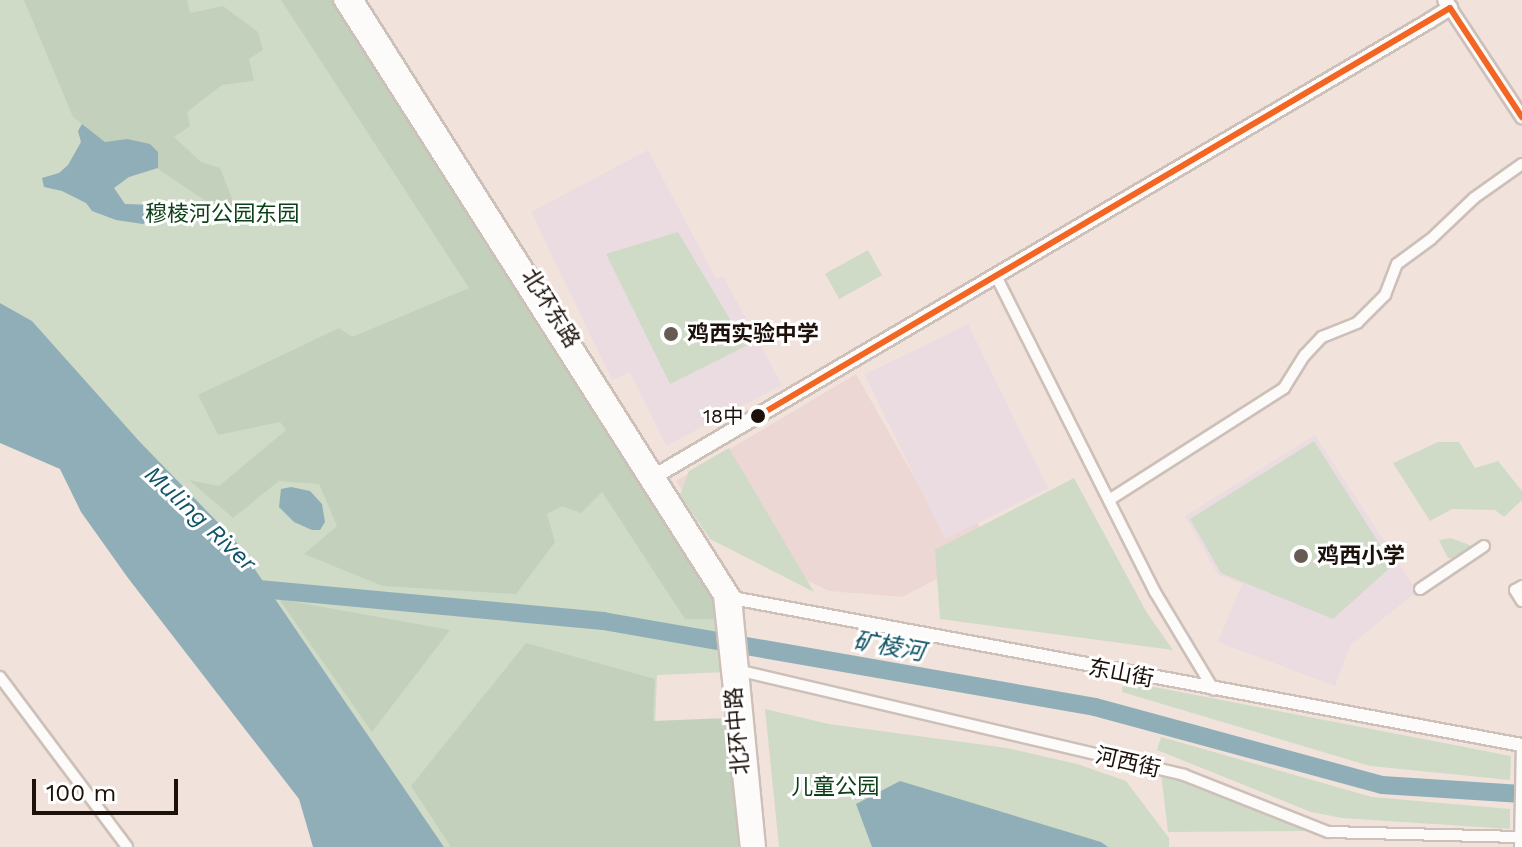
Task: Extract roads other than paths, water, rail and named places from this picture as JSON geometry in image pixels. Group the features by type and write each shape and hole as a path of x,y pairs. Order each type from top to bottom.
{"highway":[{"name":"北环东路","path":"341,0 728,597 732,617"},
{"name":"北环东路","path":"356,0 651,479"},
{"path":"651,479 1448,4"},
{"name":"北环中路","path":"732,617 758,847"},
{"name":"北环中路","path":"737,670 748,847"}],"main road":[{"path":"1448,4 1522,117"},
{"name":"东山街","path":"728,597 1522,745"}],"street":[{"path":"1109,500 1284,388 1305,355 1322,337 1357,323 1385,295 1397,264 1431,239 1474,198 1522,164"},
{"path":"996,276 1155,592 1214,690"},
{"path":"1420,589 1484,546"},
{"path":"1518,588 1522,601"},
{"name":"河西街","path":"737,670 1184,775 1328,832 1521,840"},
{"path":"0,677 127,847"},
{"path":"1521,840 1522,745"}],"water":[{"path":"82,124 105,142 127,139 150,144 158,152 158,168 129,177 114,188 125,204 154,205 156,217 143,224 116,220 92,211 86,203 62,191 44,187 42,178 59,173 68,165 81,142 78,131"},
{"name":"Muling River","path":"0,303 32,321 140,442 235,540 444,847 313,847 299,799 128,578 81,512 60,469 0,443"},
{"path":"291,487 310,491 322,504 325,522 320,530 294,522 279,507 281,489"},
{"path":"900,781 1101,842 1108,847 872,847 856,804"}],"waterway":[{"name":"矿棱河","path":"248,588 603,621 1095,707 1382,785 1522,794"}],"place":[{"name":"鸡西实验中学","path":"671,334"},
{"name":"18中","path":"758,416"},
{"name":"鸡西小学","path":"1301,556"}],"park label":[{"name":"穆棱河公园东园","path":"222,214"},
{"name":"儿童公园","path":"835,787"}]}
